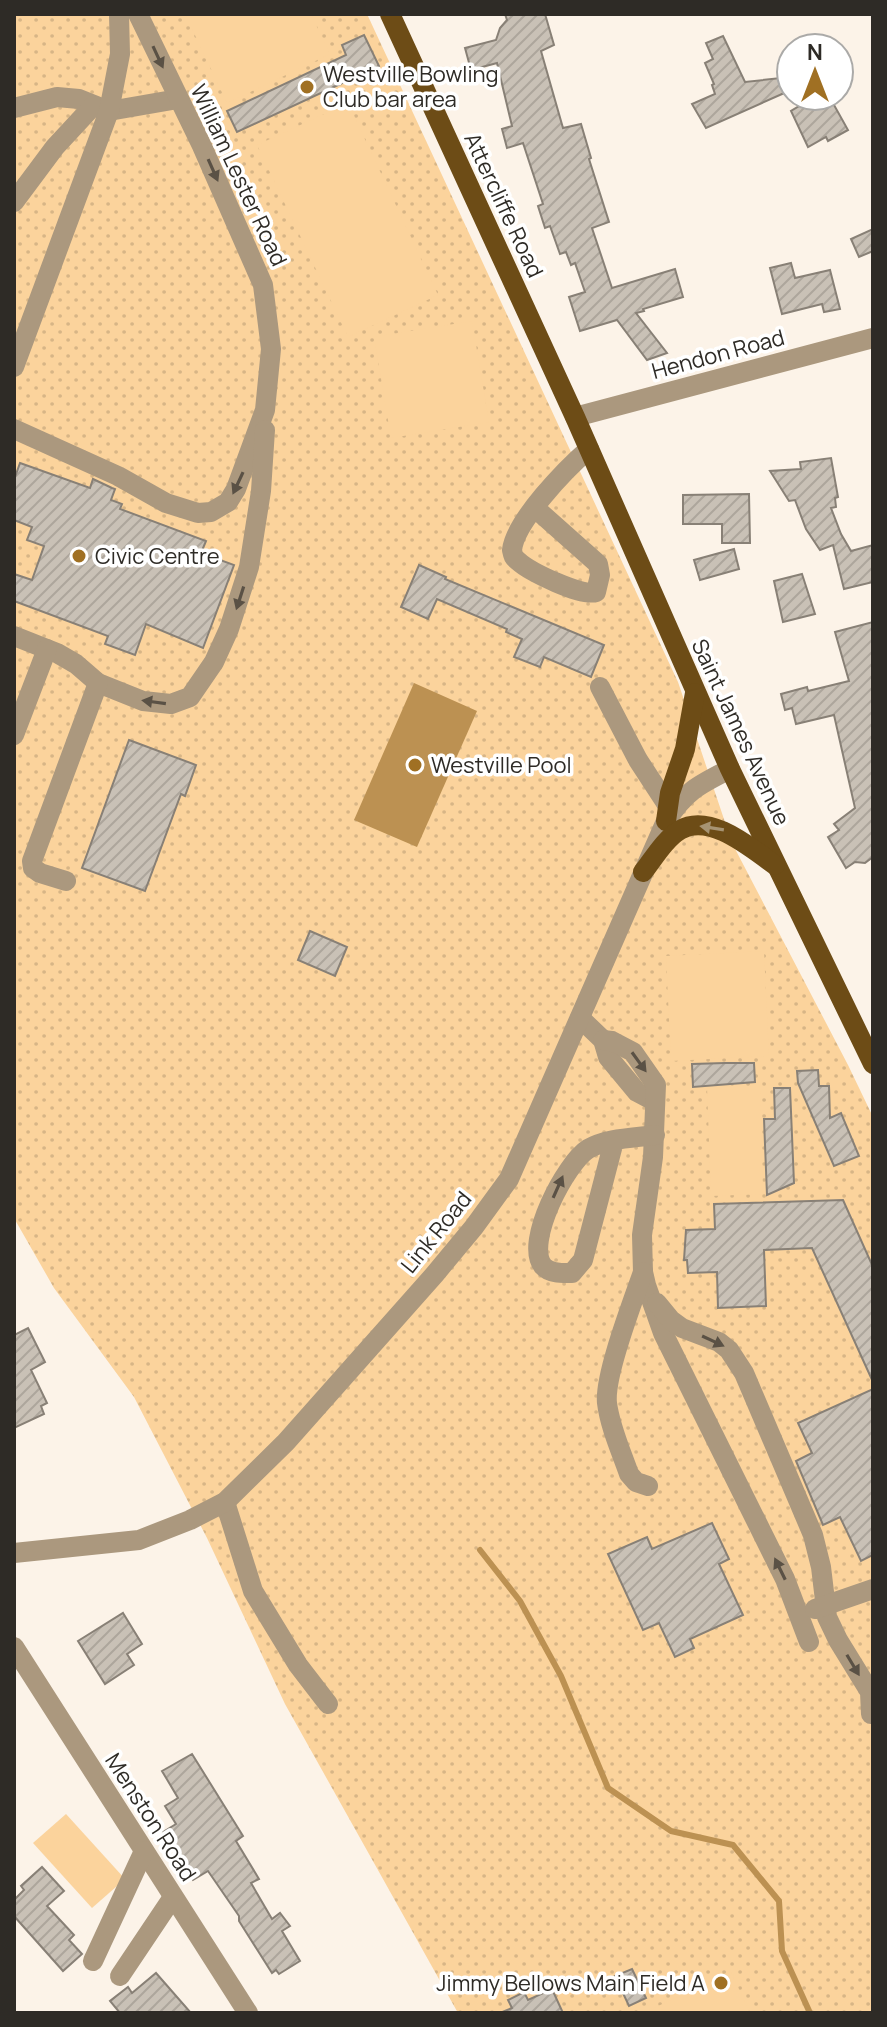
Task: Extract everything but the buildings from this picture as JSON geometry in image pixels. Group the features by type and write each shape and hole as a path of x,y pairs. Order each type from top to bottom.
{"main road":[{"name":"Attercliffe Road","path":"390,14 575,417"},
{"name":"Saint James Avenue","path":"575,417 730,769 873,1064"},
{"path":"667,814 685,749 695,693"},
{"path":"643,872 672,836 683,828 694,826 724,830 778,868"}],"street":[{"path":"14,367 101,108 119,64 119,14"},
{"name":"William Lester Road","path":"14,429 118,476 166,503 188,511 211,512 228,502 236,489 265,410 271,349 263,285 138,14"},
{"path":"14,108 57,97 79,99 101,108 178,99"},
{"path":"14,202 55,147 101,108"},
{"name":"Hendon Road","path":"575,417 873,338"},
{"path":"14,636 68,658 98,683 143,701 171,704 190,697 204,679 229,629 249,567 264,456 265,410"},
{"path":"535,508 598,564 600,575 596,592 583,593 517,561 512,550 514,537 535,508 563,473 589,449"},
{"path":"14,735 47,649"},
{"path":"66,881 40,873 33,868 32,861 98,683"},
{"path":"600,687 667,814"},
{"name":"Link Road","path":"14,1553 139,1540 190,1520 225,1502 286,1442 474,1227 509,1179 667,814 682,797 703,782 730,769"},
{"path":"580,1018 603,1040 612,1041 633,1052 656,1085 655,1135 642,1235 643,1272 663,1333 785,1579 809,1642"},
{"path":"614,1141 587,1248 578,1269 572,1273 551,1271 541,1261 540,1237 566,1171 589,1148 614,1141 655,1135"},
{"path":"643,1272 607,1390 607,1404 629,1474 636,1482 648,1486"},
{"path":"652,1297 682,1328 719,1342 729,1350 744,1373 813,1535 821,1567 825,1606 838,1640 870,1692 871,1714"},
{"path":"225,1502 253,1591 298,1665 328,1704"},
{"path":"799,1614 873,1589"},
{"name":"Menston Road","path":"14,1647 248,2013"},
{"path":"93,1961 144,1851"},
{"path":"120,1976 173,1897"}],"shaded area":[{"path":"14,14 367,14 678,682 732,843 873,1117 873,2013 458,2013 285,1704 207,1538 134,1397 54,1288 14,1218"},
{"path":"185,14 311,14 330,54 227,103"},
{"path":"348,103 438,295 348,337 257,145"},
{"path":"472,321 489,422 391,438 374,337"},
{"name":"Westville Pool","path":"414,683 477,711 417,847 354,820"},
{"path":"764,951 769,1056 671,1061 666,956"},
{"path":"760,1086 763,1194 711,1196 707,1087"},
{"path":"66,1814 125,1879 92,1908 33,1843"},
{"name":"Jimmy Bellows Main Field A","path":"731,1972 750,2013 643,2013"}],"waterway":[{"path":"480,1550 520,1601 561,1676 608,1788 671,1831 733,1845 779,1901 782,1951 810,2013"}],"place":[{"name":"Westville Bowling Club bar area","path":"307,87"},
{"name":"Civic Centre","path":"79,556"},
{"name":"Westville Pool","path":"415,765"},
{"name":"Jimmy Bellows Main Field A","path":"721,1983"}]}
